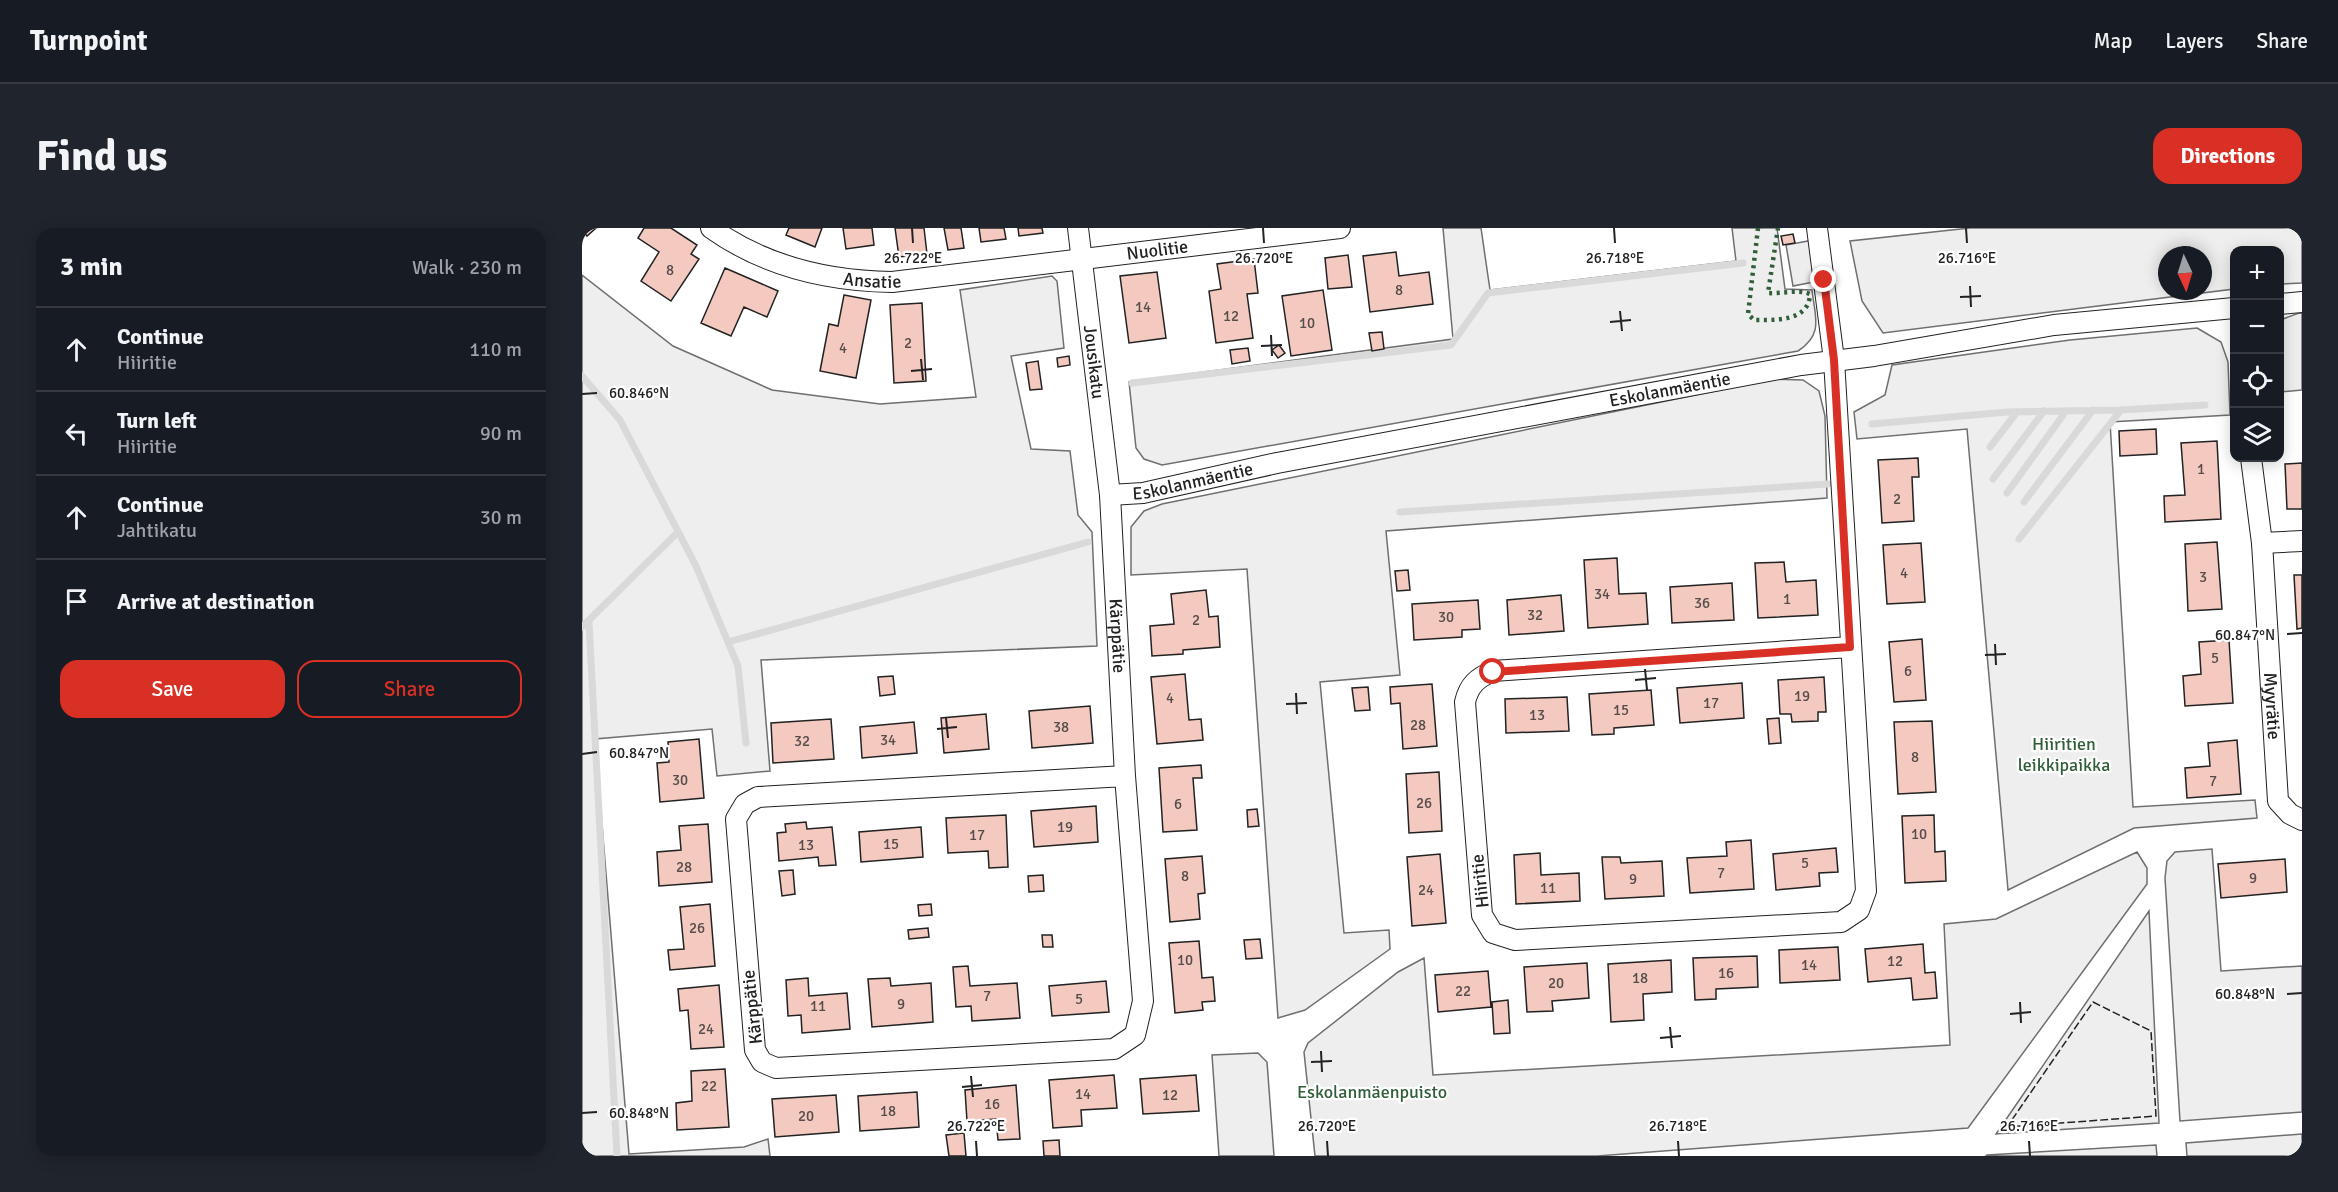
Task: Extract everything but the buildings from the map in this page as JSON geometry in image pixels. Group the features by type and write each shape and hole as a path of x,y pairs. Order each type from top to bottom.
{"street":[{"name":"Ansatie","path":"711,228 772,261 805,273 863,282 892,282 1082,258"},
{"name":"Jousikatu","path":"1078,228 1110,495"},
{"name":"Nuolitie","path":"1082,258 1340,228"},
{"name":"Hiiritie","path":"1817,228 1834,360 1866,891 1859,910 1841,922 1515,940 1493,933 1482,915 1465,702 1467,691 1478,678 1493,672 1850,647"},
{"path":"2284,304 2302,302"},
{"name":"Eskolanmäentie","path":"1110,495 1143,493 1277,463 1834,360 1874,356 2054,325 2230,313"},
{"name":"Myyrätie","path":"2252,462 2262,543 2278,801 2290,814 2302,820"},
{"name":"Kärppätie","path":"1110,495 1125,776 1143,1001 1135,1035 1114,1049 776,1068 762,1062 755,1050 736,819 746,804 758,797 1125,776"},
{"path":"2262,543 2302,541"}],"green space":[{"path":"1443,228 1481,228 1490,290 1736,261 1732,228 1777,228 1785,289 1812,290 1816,317 1815,331 1812,338 1798,351 1162,465 1144,459 1136,448 1129,382 1453,339"},
{"path":"1970,228 2302,228 2302,283 2284,284 2284,246 2230,246 2230,290 2212,292 2212,246 2158,246 2158,299 1883,333 1862,301 1850,241"},
{"path":"582,275 673,346 772,390 880,404 976,397 960,290 1052,276 1057,281 1064,348 1011,356 1031,449 1070,451 1078,515 1092,532 1097,646 761,660 770,771 717,776 712,729 595,739 629,1154 744,1147 768,1139 770,1156 582,1156"},
{"path":"2302,312 2302,390 2284,392 2284,319"},
{"name":"Hiiritien leikkipaikka","path":"2197,328 2221,342 2228,362 2230,415 2110,422 2133,807 2255,800 2257,818 2134,828 2008,890 1967,429 1857,439 1854,412 1885,395 1892,365 2070,340"},
{"path":"1774,379 1803,380 1819,391 1825,416 1827,498 1386,531 1400,675 1320,682 1344,933 1389,930 1390,949 1305,1010 1278,1018 1247,569 1131,575 1131,527 1144,511 1162,504"},
{"path":"2212,849 2221,971 2302,966 2302,1112 2180,1121 2165,878 2167,861 2175,852"},
{"name":"Eskolanmäenpuisto","path":"2137,852 2147,868 2147,884 1968,1128 1597,1156 1315,1156 1304,1052 1308,1043 1398,972 1424,958 1433,1075 1950,1045 1944,924 1996,919"},
{"path":"2149,911 2159,1123 1996,1134"},
{"path":"1258,1053 1267,1062 1274,1156 1219,1156 1212,1055"},
{"path":"2302,1134 2302,1156 2187,1156 2186,1143"},
{"path":"2156,1145 2157,1156 1986,1156 1987,1155"}],"shaded area":[{"path":"1819,239 1824,280 1793,286 1786,245"}],"waterway":[{"path":"1132,383 1451,345 1488,293 1743,263"},
{"path":"582,376 620,420 696,566 738,666 746,743"},
{"path":"1872,424 2007,412 2121,410 2205,405"},
{"path":"2024,502 2093,410"},
{"path":"2019,539 2121,410"},
{"path":"1993,479 2044,411"},
{"path":"2007,493 2066,411"},
{"path":"1990,447 2017,412"},
{"path":"1400,512 1828,484"},
{"path":"582,627 678,532"},
{"path":"728,642 1088,542"},
{"path":"589,622 617,1156"}],"hedge":[{"path":"1758,228 1748,314 1754,320 1790,318 1804,310 1808,303 1810,294 1768,293 1778,228"}],"fence":[{"path":"2093,1002 2151,1031 2156,1116 2007,1127 2093,1002"}],"route":[{"path":"1493,672 1850,647 1834,360 1824,280"}]}
